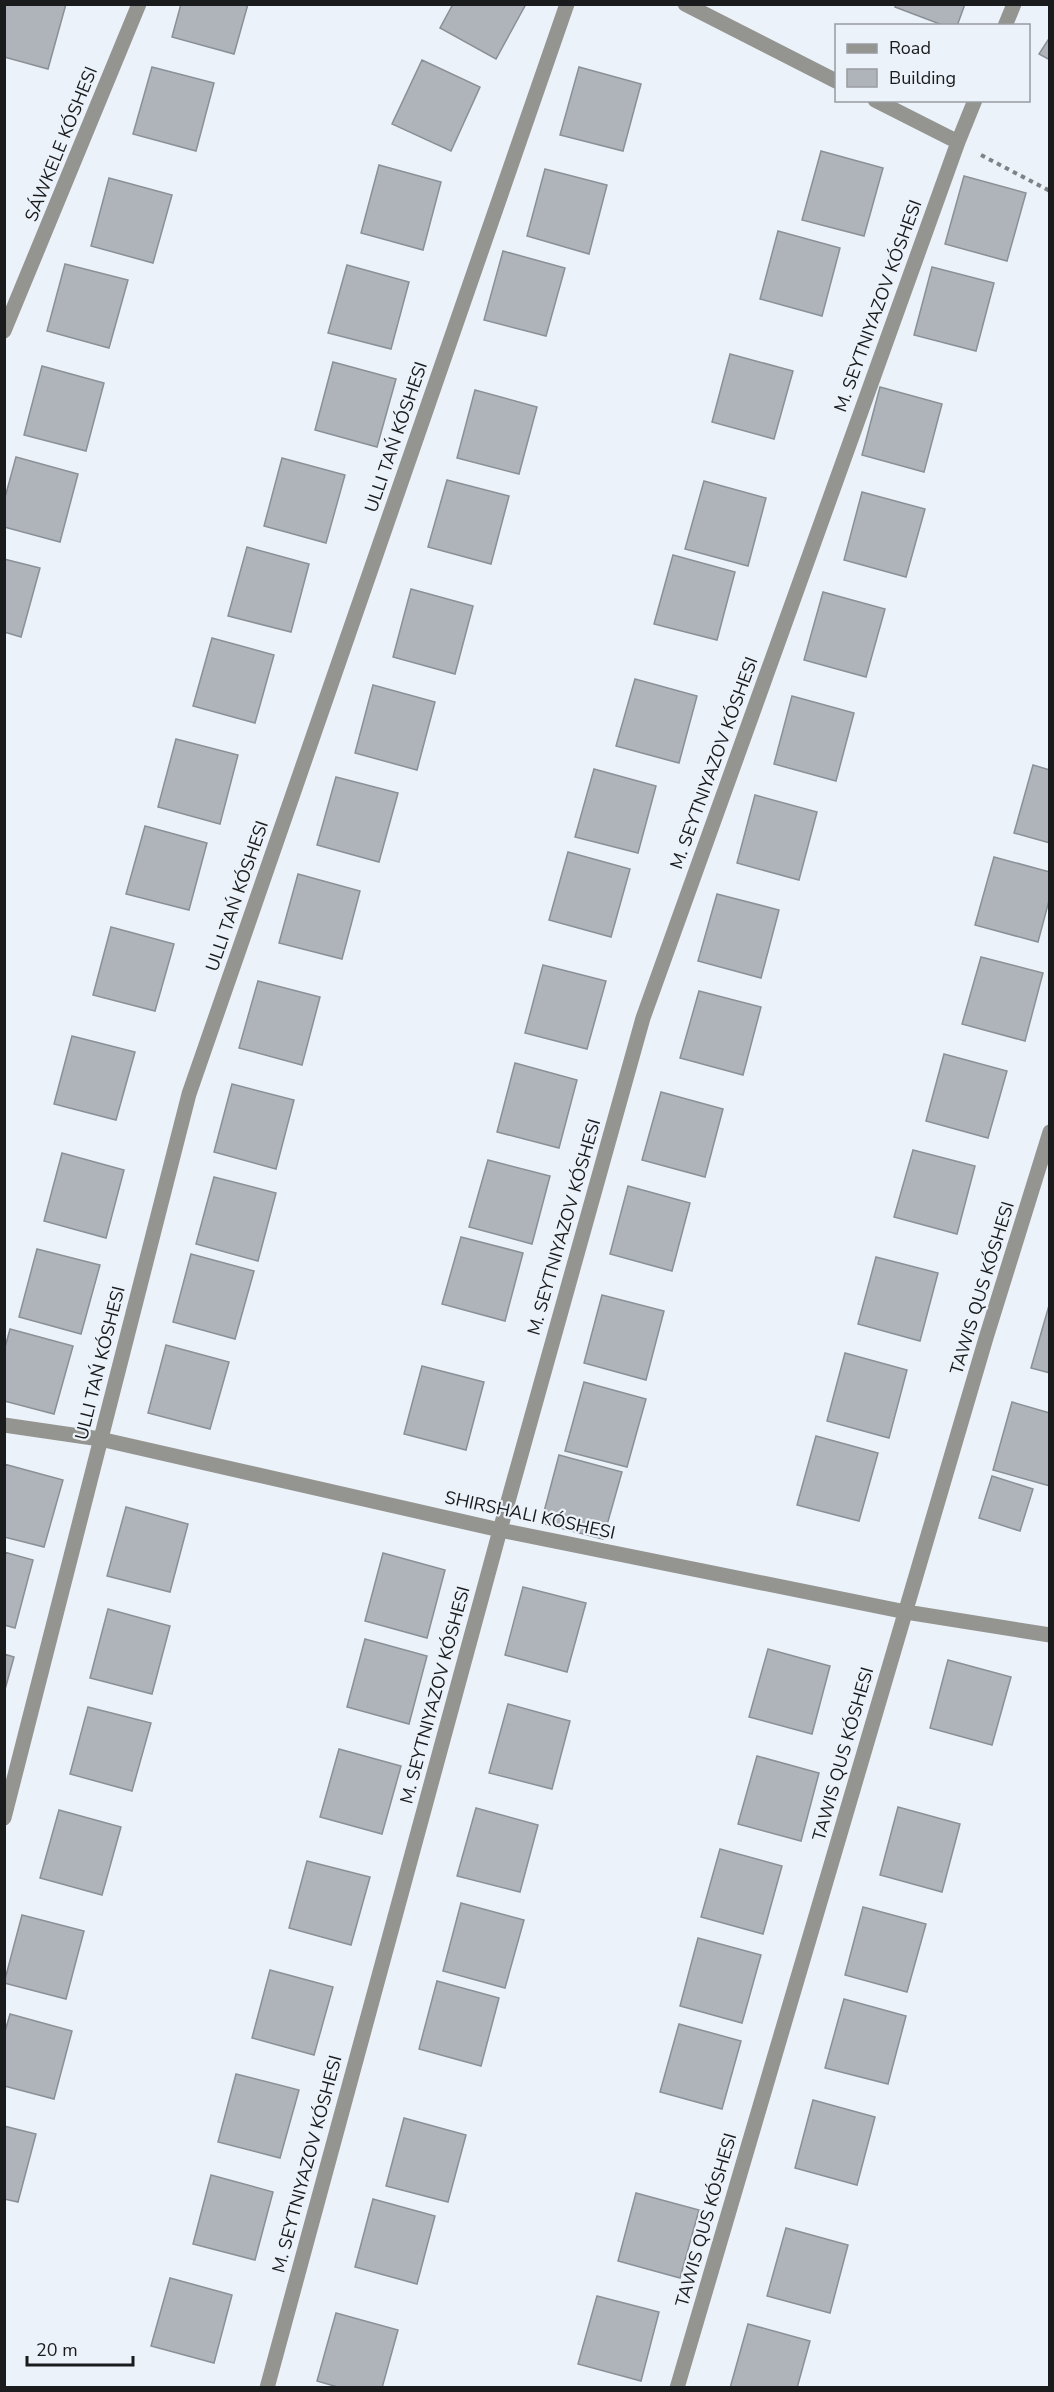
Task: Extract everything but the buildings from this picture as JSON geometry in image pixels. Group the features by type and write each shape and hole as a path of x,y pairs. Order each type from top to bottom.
{"street":[{"name":"SÁWKELE KÓSHESI","path":"4,331 139,4"},
{"path":"4,1818 189,1094 567,4"},
{"path":"686,4 835,80"},
{"path":"1006,24 1014,4"},
{"path":"879,102 958,142"},
{"name":"M. SEYTNIYAZOV KÓSHESI","path":"267,2388 500,1530 643,1018 974,102"},
{"path":"677,2388 1050,1132"},
{"path":"4,1425 100,1438 500,1530 906,1612 1050,1635"}],"path":[{"path":"958,142 1050,191"}]}
